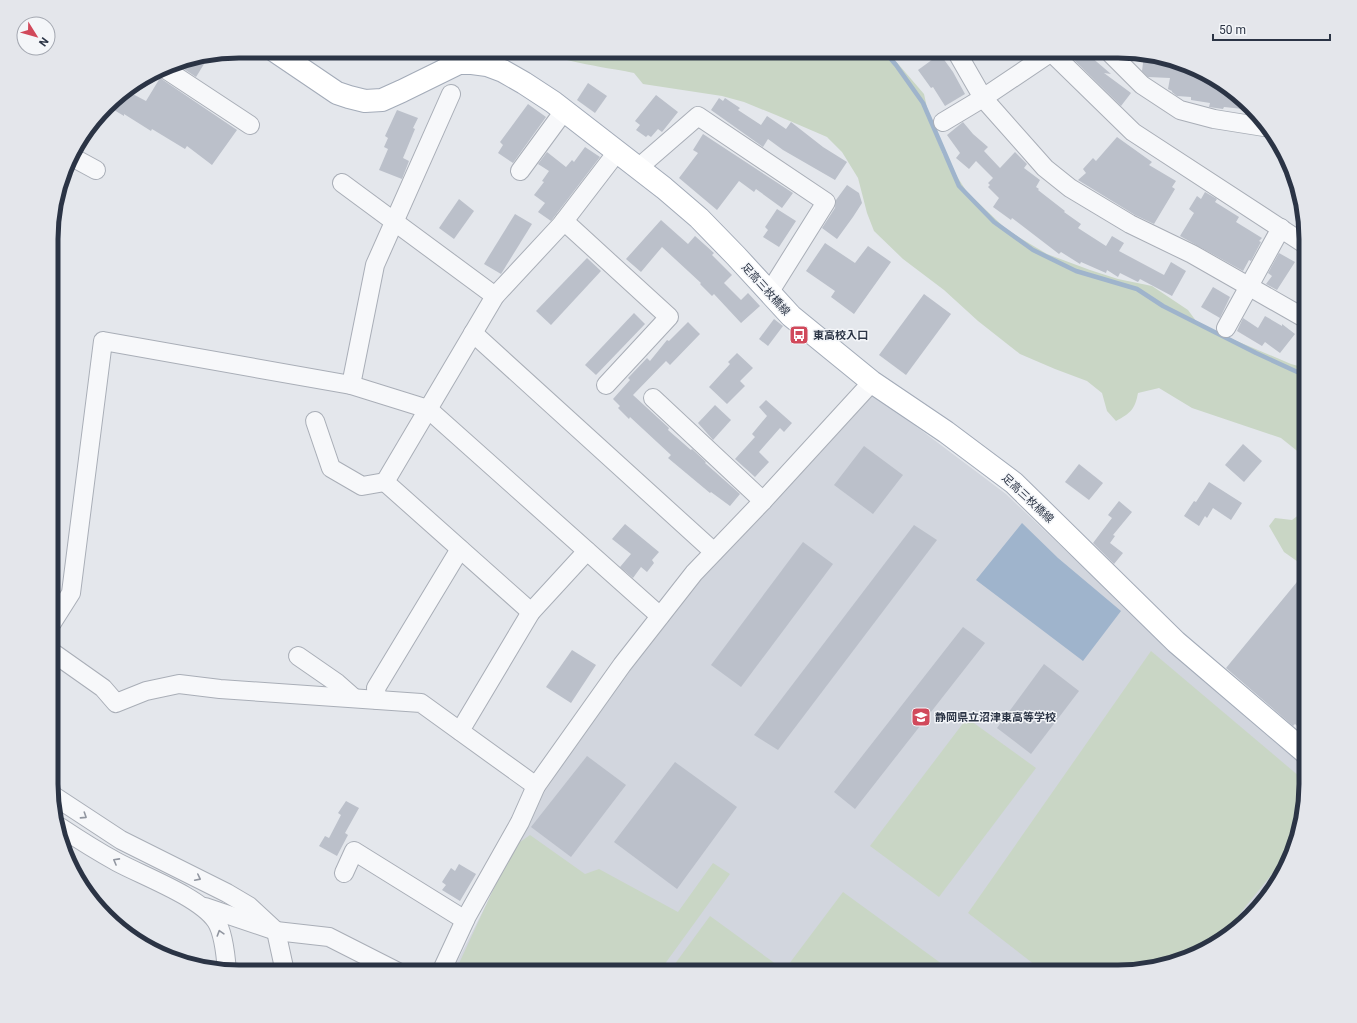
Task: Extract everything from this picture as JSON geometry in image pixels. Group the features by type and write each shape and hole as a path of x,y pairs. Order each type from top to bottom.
{"main road":[{"name":"足高三枚橋線","path":"286,58 337,92 365,101 382,100 458,63 487,65 503,71 524,83 564,111 664,188 699,218 736,256 790,316 872,382 946,432 1014,483 1176,642 1299,747"}],"street":[{"path":"960,58 983,98 1045,168 1070,188 1130,224 1192,254 1299,315"},
{"path":"943,122 983,98 1041,58"},
{"path":"1056,58 1133,132 1299,240"},
{"path":"1115,58 1142,84 1180,110 1214,119 1260,126"},
{"path":"170,72 250,126"},
{"path":"351,385 374,265 451,94"},
{"path":"520,171 564,111"},
{"path":"638,168 698,116 826,202 769,293"},
{"path":"315,421 331,468 362,486 385,482 495,296 564,221 617,152"},
{"path":"77,160 96,170"},
{"path":"342,182 394,223 495,296"},
{"path":"564,221 669,317 606,385"},
{"path":"1226,328 1281,228"},
{"path":"473,333 714,552"},
{"path":"58,614 71,593 103,340 351,385 428,409 660,616"},
{"path":"444,965 466,920 520,822 536,786 622,665 694,573 764,501 872,382"},
{"path":"653,398 764,501"},
{"path":"385,482 532,612"},
{"path":"377,700 376,688 460,549"},
{"path":"460,731 532,612 588,551"},
{"path":"58,656 103,688 116,703 146,691 179,684 220,689 421,703 536,786"},
{"path":"298,656 336,682 354,698"},
{"path":"59,799 121,840 227,893 249,906 276,931 283,965"},
{"path":"63,828 117,862 163,885 200,906 276,931 329,937 384,965"},
{"path":"344,873 354,851 466,920"},
{"path":"200,906 216,921 222,935 226,965"}],"shaded area":[{"name":"静岡県立沼津東高等学校","path":"873,394 1006,494 1162,642 1299,763 1299,795 1296,819 1285,853 1275,874 1262,894 1246,912 1228,928 1208,941 1165,959 1129,965 456,965 543,792 631,665 700,577"}],"green space":[{"path":"560,58 893,58 924,94 930,121 943,155 967,192 1007,230 1047,254 1118,279 1152,286 1188,310 1199,325 1299,366 1299,452 1281,438 1192,408 1159,388 1138,393 1132,410 1116,421 1107,411 1102,393 1087,381 1020,354 978,321 944,290 903,259 874,231 867,213 858,178 842,152 827,137 744,102 722,96 643,84 634,73"},
{"path":"1299,515 1299,563 1284,552 1269,526 1275,518 1292,520"},
{"path":"1151,651 1299,776 1299,795 1296,819 1293,831 1280,865 1229,927 1208,941 1187,951 1153,962 1129,965 1035,965 968,913"},
{"path":"967,718 1036,768 939,897 870,846"},
{"path":"530,835 585,874 599,869 678,912 713,863 730,874 664,965 458,965 513,847"},
{"path":"843,892 943,965 788,965"},
{"path":"710,916 777,965 674,965"}],"water":[{"path":"1022,523 1058,558 1121,611 1083,661 976,580"}],"building":[{"path":"934,58 943,58 953,72 965,94 945,106 933,87 931,88 918,70"},
{"path":"1072,58 1092,58 1111,74 1104,73 1131,93 1121,106"},
{"path":"1143,60 1165,64 1176,68 1176,70 1188,73 1208,82 1228,95 1243,109 1209,107 1210,103 1191,100 1191,97 1177,96 1168,89 1170,78 1148,77 1142,71"},
{"path":"206,61 196,77 182,68"},
{"path":"160,78 237,130 212,165 187,146 185,149 152,129 151,131 124,114 124,116 113,109 132,93 146,101"},
{"path":"588,83 607,96 595,113 577,100"},
{"path":"656,95 678,112 662,132 658,129 651,137 648,135 646,137 636,130 640,125 635,121"},
{"path":"719,98 723,101 725,98 740,108 738,110 761,125 767,116 786,129 791,122 823,147 847,162 835,180 783,150 768,139 763,147 711,110"},
{"path":"528,104 546,117 513,163 498,153 503,145 500,142"},
{"path":"397,110 418,118 403,158 409,161 402,179 379,170 388,149 384,147 388,138 385,136"},
{"path":"963,122 973,134 988,147 984,151 1000,168 1015,152 1027,164 1024,168 1040,180 1036,187 1039,189 1038,190 1081,224 1078,228 1106,246 1112,236 1124,243 1119,251 1164,275 1171,262 1186,271 1172,296 1140,279 1138,282 1120,273 1118,277 1107,270 1106,273 1081,262 1080,264 1061,252 1059,254 1012,218 1011,220 993,207 999,198 988,187 990,185 988,183 993,178 976,161 969,169 956,158 960,153 947,135"},
{"path":"703,134 793,193 782,208 756,189 754,192 739,181 717,210 679,178 698,153 693,150"},
{"path":"1117,137 1152,162 1149,165 1176,181 1172,187 1175,189 1154,224 1135,215 1078,180 1086,173 1083,169 1093,158 1096,161"},
{"path":"585,147 600,157 551,221 538,212 545,203 534,195 544,182 542,181 549,171 538,164 547,152 566,167 572,160 574,162"},
{"path":"847,185 859,193 862,203 837,239 822,228 835,208 836,200"},
{"path":"1205,192 1217,199 1215,202 1239,217 1236,222 1262,238 1259,241 1261,242 1251,261 1249,260 1243,271 1180,236 1194,213 1189,209 1197,196 1201,199"},
{"path":"459,199 474,211 454,239 439,228"},
{"path":"777,209 796,221 779,247 763,237 768,230 765,227"},
{"path":"515,214 532,224 501,274 484,264"},
{"path":"661,220 688,244 695,236 714,253 712,255 732,275 724,283 741,300 748,293 760,306 741,323 714,294 712,296 700,284 701,283 662,247 641,272 626,259"},
{"path":"825,243 855,263 868,246 891,262 854,314 831,297 835,291 806,271"},
{"path":"1279,253 1295,262 1277,290 1266,284 1272,276 1268,273"},
{"path":"587,258 601,271 551,325 536,311"},
{"path":"1213,287 1230,297 1220,318 1201,307"},
{"path":"924,294 951,314 906,375 879,355"},
{"path":"634,313 645,324 596,375 585,365"},
{"path":"1265,316 1282,326 1282,324 1295,334 1280,353 1265,342 1262,346 1237,331 1243,318 1258,328"},
{"path":"774,319 783,326 768,346 759,339"},
{"path":"688,322 700,334 670,365 666,361 633,395 669,428 668,430 691,450 692,449 706,462 705,463 740,494 730,506 711,492 710,493 668,458 671,455 630,417 629,419 618,408 620,406 613,399 630,380 628,378 647,358 650,361 667,340 669,341"},
{"path":"737,353 753,368 740,381 745,386 727,404 709,387 730,364 728,362"},
{"path":"766,400 792,423 784,432 780,428 759,452 769,462 755,477 735,459 755,437 752,434 767,416 759,407"},
{"path":"715,405 731,420 713,440 698,423"},
{"path":"1243,444 1262,461 1244,482 1225,465"},
{"path":"864,446 903,475 873,514 834,485"},
{"path":"1079,464 1103,483 1089,500 1065,482"},
{"path":"1209,482 1242,503 1231,520 1213,508 1207,518 1205,516 1199,526 1184,516 1194,501 1196,502"},
{"path":"1119,501 1132,512 1113,535 1115,536 1110,543 1123,553 1114,564 1093,543 1112,518 1108,515"},
{"path":"625,524 659,552 652,560 654,563 647,572 641,567 633,578 620,567 631,554 612,539"},
{"path":"914,525 937,540 778,750 754,735"},
{"path":"803,542 833,564 741,687 711,665"},
{"path":"1299,579 1299,728 1295,724 1293,726 1226,668"},
{"path":"963,627 985,643 855,809 834,792"},
{"path":"572,650 596,665 571,703 546,687"},
{"path":"1044,664 1079,691 1031,754 997,728"},
{"path":"587,756 626,785 571,857 531,827"},
{"path":"675,762 737,807 677,889 614,842"},
{"path":"346,801 359,808 345,833 348,835 337,856 319,846 325,836 329,838 341,815 338,813"},
{"path":"459,864 476,874 460,901 442,890 446,885 442,882 451,868 455,871"}],"waterway":[{"path":"890,58 923,103 959,186 994,222 1033,250 1076,271 1137,289 1163,306 1299,373"}],"place":[{"name":"東高校入口","path":"799,335"},
{"name":"静岡県立沼津東高等学校","path":"921,717"}]}
